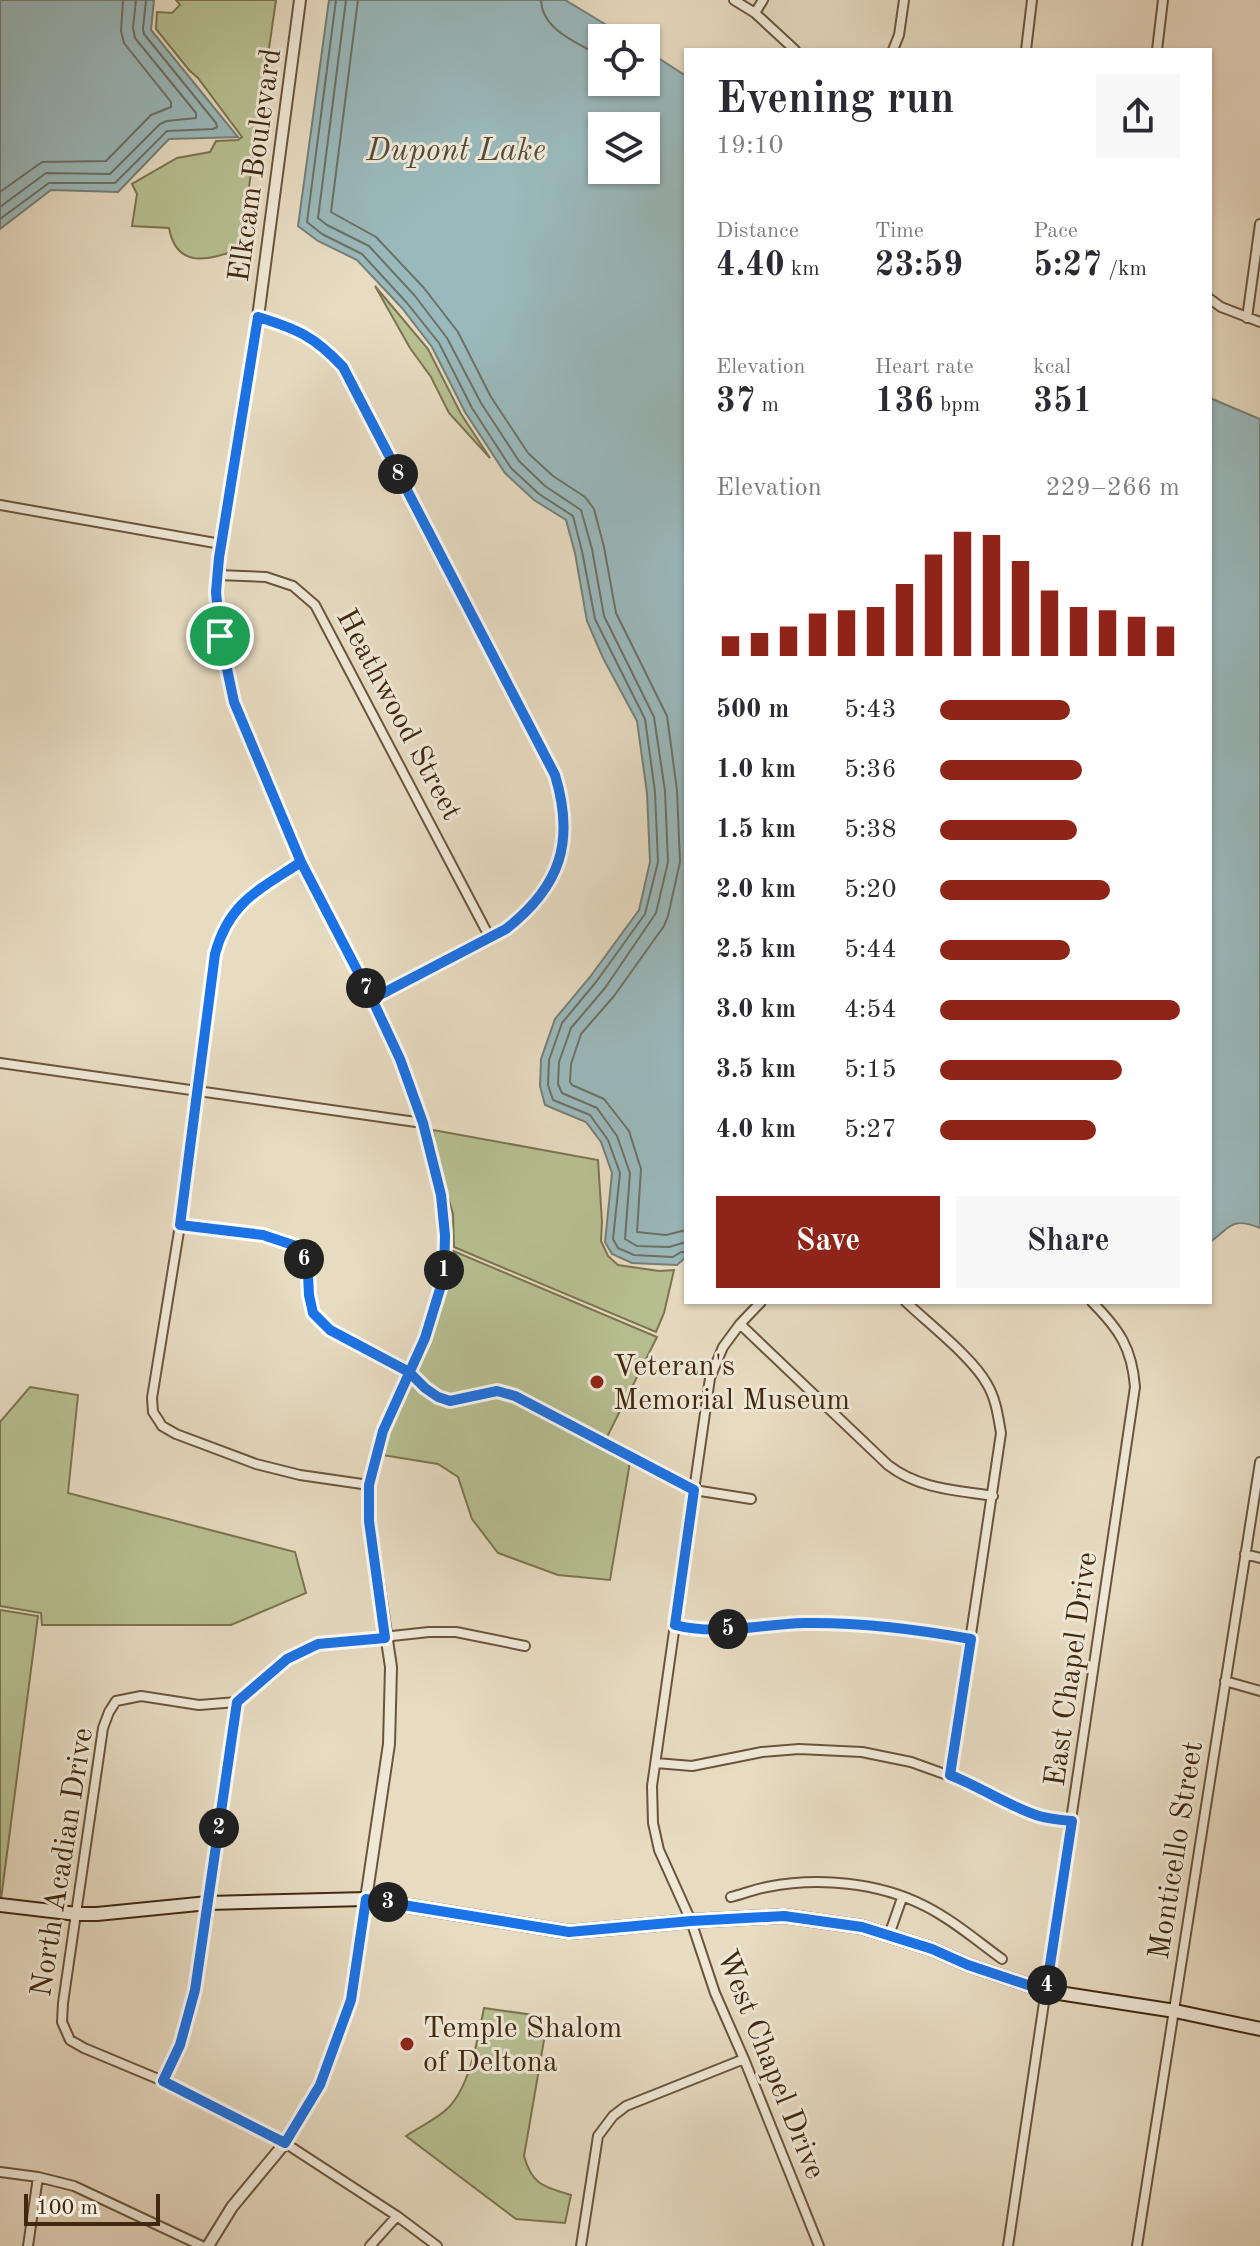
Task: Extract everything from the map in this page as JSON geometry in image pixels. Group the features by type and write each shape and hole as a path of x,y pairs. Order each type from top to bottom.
{"main road":[{"path":"0,1905 97,1914 208,1903 366,1899 569,1932 784,1916 862,1927 1046,1991 1175,2011 1260,2029"}],"street":[{"name":"Elkcam Boulevard","path":"208,2246 232,2207 285,2143 320,2085 351,2000 389,1744 391,1667 369,1521 369,1485 383,1431 425,1338 444,1276 445,1235 441,1195 423,1123 400,1059 301,862 234,702 220,636 216,592 221,544 258,317 300,0"},
{"path":"734,0 755,13 793,48"},
{"path":"755,13 763,0"},
{"path":"894,48 904,0"},
{"path":"1026,48 1032,0"},
{"path":"1157,48 1163,0"},
{"path":"1247,318 1260,224"},
{"path":"1212,300 1260,322"},
{"path":"258,317 293,327 313,339 343,367 555,775 563,800 565,825 562,852 552,879 526,914 490,938 372,999"},
{"path":"0,505 221,544"},
{"name":"Heathwood Street","path":"218,575 266,577 293,586 315,605 490,938"},
{"path":"301,862 233,912 220,935 180,1225 152,1398 153,1412 162,1426 176,1434 256,1464 300,1475 369,1485"},
{"path":"0,1063 423,1123"},
{"path":"180,1225 263,1235 296,1246 308,1275 313,1313 330,1330 409,1372 438,1397 450,1401 497,1391 515,1396 694,1490 751,1499"},
{"name":"West Chapel Drive","path":"759,1304 723,1347 710,1378 652,1786 656,1840 819,2246"},
{"path":"908,1304 976,1369 987,1384 997,1405 1001,1433 950,1775"},
{"name":"East Chapel Drive","path":"1008,2246 1135,1387 1133,1366 1121,1336 1094,1304"},
{"path":"740,1324 903,1476 922,1484 993,1496"},
{"name":"Monticello Street","path":"1137,2246 1260,1462"},
{"path":"1245,1554 1260,1558"},
{"path":"675,1625 717,1630 804,1623 866,1625 971,1639"},
{"path":"437,2246 285,2143 163,2081 180,2045 195,1990 237,1702 287,1659 318,1644 456,1632 525,1646"},
{"path":"1225,1681 1260,1691"},
{"name":"North Acadian Drive","path":"163,2081 70,2040 62,2022 103,1728 116,1701 141,1696 199,1705 237,1702"},
{"path":"656,1763 692,1766 762,1752 799,1749 862,1752 911,1762 975,1785 1009,1805 1042,1817 1072,1821"},
{"path":"731,1897 767,1887 830,1882 859,1885 922,1904 1002,1959"},
{"path":"889,1935 902,1898"},
{"path":"581,2246 598,2136 613,2116 626,2106 744,2059"},
{"path":"0,2172 74,2186 202,2246"},
{"path":"28,2246 38,2177"},
{"path":"370,2246 397,2216"}],"green space":[{"path":"176,0 276,0 240,249 206,258 187,256 179,251 169,228 132,226 137,194 132,184 177,158 210,152 216,141 242,137 156,29 157,12 172,13 180,5"},
{"path":"375,286 428,349 461,414 490,458 449,413 431,377 410,348"},
{"path":"433,1130 598,1160 601,1241 608,1256 618,1265 674,1270 656,1332 454,1247 453,1214 436,1156"},
{"path":"451,1250 657,1337 606,1439 507,1389 456,1397 426,1383 418,1374 445,1291"},
{"path":"411,1381 440,1402 452,1404 497,1397 513,1400 630,1462 610,1580 558,1575 498,1553 472,1519 458,1477 438,1464 382,1455"},
{"path":"30,1387 78,1395 68,1493 295,1552 306,1593 231,1625 42,1625 41,1613 0,1606 0,1422"},
{"path":"0,1610 38,1616 0,1907"},
{"path":"484,2008 548,2017 524,2156 535,2179 553,2190 571,2195 565,2223 516,2219 406,2136 439,2116 456,2099 472,2061"}],"water":[{"path":"0,0 154,0 151,30 238,137 169,139 118,192 51,190 0,229"},
{"name":"Dupont Lake","path":"329,0 565,0 605,24 588,24 588,96 660,96 660,59 684,75 684,1259 677,1265 632,1263 612,1254 605,1242 612,1173 601,1142 586,1122 545,1105 540,1086 541,1059 555,1019 639,910 650,862 647,793 637,721 587,621 566,520 534,500 505,473 465,412 432,347 402,308 357,260 318,241 298,226"},
{"path":"1212,399 1260,419 1260,1228 1237,1223 1212,1240"}],"place":[{"name":"Veteran's Memorial Museum","path":"597,1382"},
{"name":"Temple Shalom of Deltona","path":"407,2044"}],"route":[{"path":"220,636 216,592 219,558 258,317 293,327 326,349 343,367 555,775 563,800 565,825 562,852 552,879 526,914 506,929 372,999 301,862 233,912 220,935 215,954 180,1225 263,1235 296,1246 308,1275 313,1313 330,1330 409,1372 438,1397 450,1401 497,1391 515,1396 694,1490 675,1625 717,1630 804,1623 866,1625 971,1639 950,1775 975,1785 1009,1805 1042,1817 1072,1821 1046,1991 862,1927 784,1916 569,1932 366,1899 351,2000 320,2085 285,2143 163,2081 180,2045 195,1990 237,1702 287,1659 318,1644 385,1638 369,1521 369,1485 383,1431 409,1372 425,1338 444,1276 445,1235 441,1195 423,1123 400,1059 301,862 234,702 220,636"}]}
